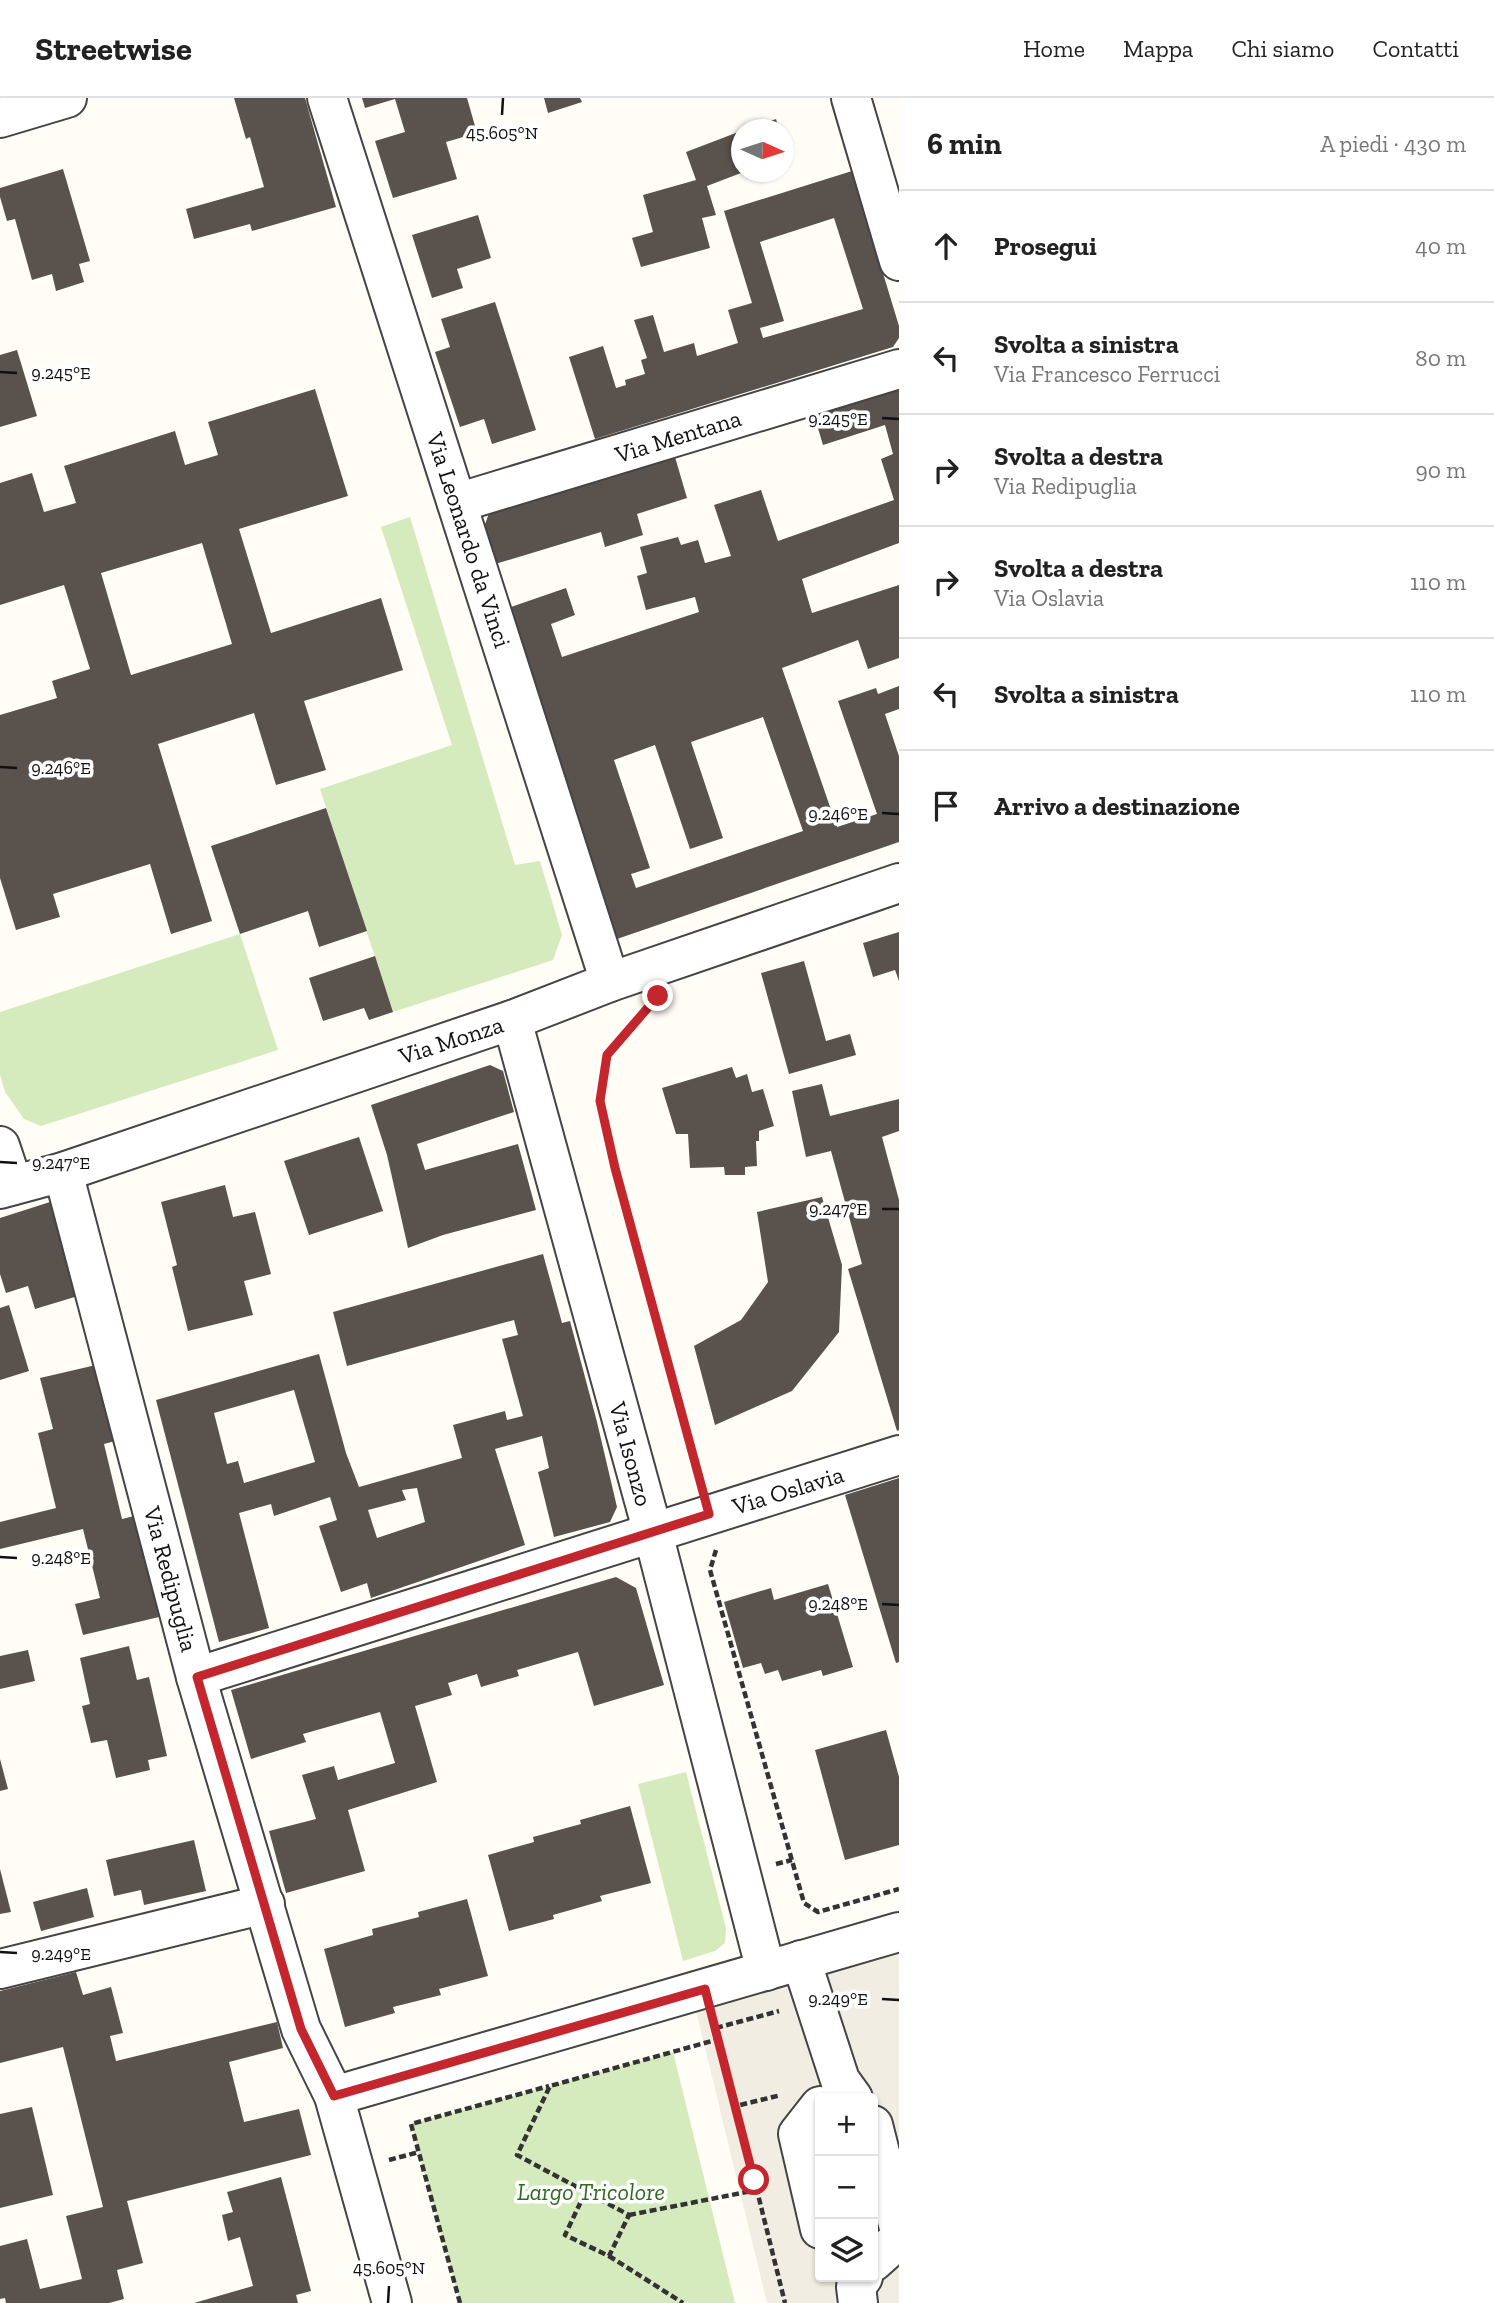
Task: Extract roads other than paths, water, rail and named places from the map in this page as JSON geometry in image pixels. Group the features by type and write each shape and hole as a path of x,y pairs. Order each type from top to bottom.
{"street":[{"path":"0,118 67,98"},
{"name":"Via Leonardo da Vinci","path":"327,98 610,982"},
{"path":"851,98 899,261"},
{"name":"Via Mentana","path":"457,503 899,369"},
{"name":"Via Monza","path":"6,1187 62,1171 512,1020 610,982 899,883"},
{"name":"Via Isonzo","path":"512,1020 653,1533 766,1971"},
{"path":"0,1146 6,1187"},
{"name":"Via Redipuglia","path":"62,1171 197,1677 301,2029 334,2096 392,2303"},
{"name":"Via Oslavia","path":"197,1677 899,1455"},
{"path":"0,1969 265,1903"},
{"path":"334,2096 899,1932"},
{"path":"801,1960 824,2093"},
{"path":"878,2143 899,2228"},
{"path":"820,2219 824,2156"},
{"path":"878,2243 899,2238"},
{"path":"878,2257 899,2238"},
{"path":"833,2282 838,2303"},
{"path":"858,2303 856,2287 860,2282"}],"park label":[{"name":"Largo Tricolore","path":"591,2191"}]}
